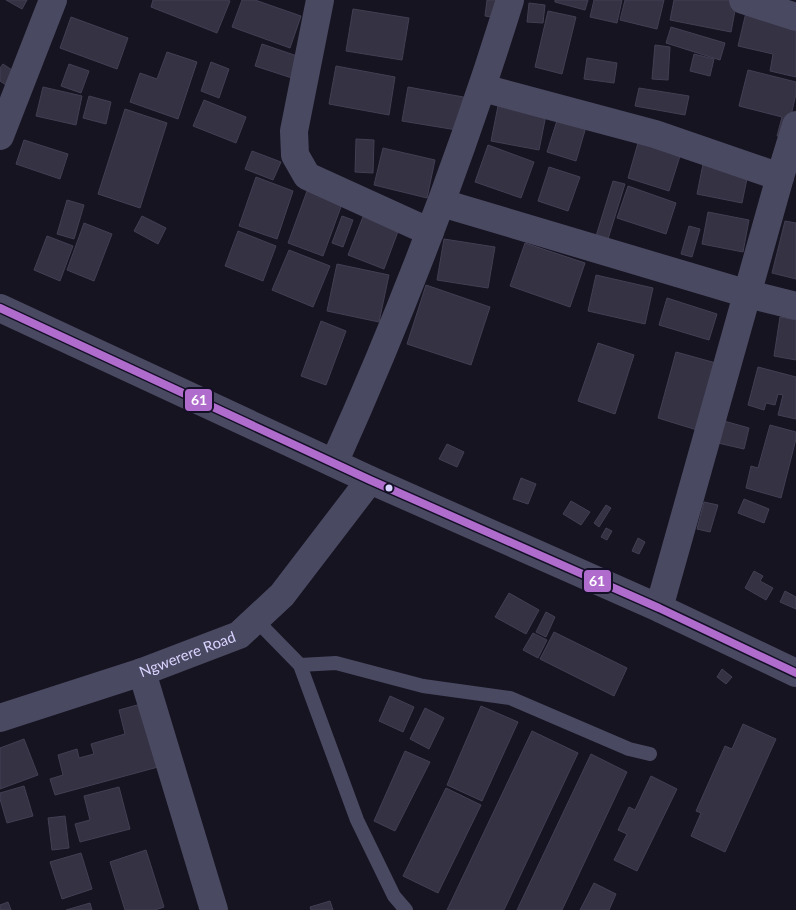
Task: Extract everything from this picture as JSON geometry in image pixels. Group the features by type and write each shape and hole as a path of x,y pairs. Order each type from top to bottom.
{"street":[{"path":"0,136 53,0"},
{"path":"320,0 294,131 295,155 307,176 430,232"},
{"path":"334,463 375,372 442,203 483,88 510,0"},
{"path":"743,0 796,17"},
{"path":"483,88 787,167"},
{"path":"659,608 748,294 787,167 796,125"},
{"path":"442,203 748,294 796,306"},
{"path":"0,308 370,480 659,608 796,673"},
{"name":"Ngwerere Road","path":"0,718 142,672 239,635 282,596 370,480"},
{"path":"142,672 214,910"}],"lane":[{"path":"256,620 300,665 357,820 394,896 406,910"},
{"path":"300,665 336,663 423,686 510,698 630,748 650,754"}],"building":[{"path":"6,0 27,0 22,9"},
{"path":"153,0 230,1 217,33 151,7"},
{"path":"242,0 255,0 301,16 290,48 232,27"},
{"path":"487,0 507,0 504,19 485,16"},
{"path":"555,0 588,0 585,10 555,2"},
{"path":"594,0 622,0 617,23 590,17"},
{"path":"625,0 664,0 657,29 620,20"},
{"path":"674,0 737,0 731,32 670,20"},
{"path":"749,0 796,20 796,77 770,71 773,54 738,46"},
{"path":"529,3 545,5 543,23 527,22"},
{"path":"353,9 409,18 402,60 346,51"},
{"path":"548,11 576,17 562,74 535,67"},
{"path":"71,17 128,38 117,69 60,48"},
{"path":"671,27 725,43 720,60 666,43"},
{"path":"262,44 306,59 298,80 255,66"},
{"path":"655,45 670,47 668,80 652,79"},
{"path":"167,52 197,62 178,119 130,102 140,73 157,79"},
{"path":"694,54 714,59 710,76 690,71"},
{"path":"587,58 617,63 614,83 584,79"},
{"path":"211,62 229,69 219,98 201,91"},
{"path":"3,64 15,72 6,85 0,81 0,68"},
{"path":"69,64 89,71 81,93 61,86"},
{"path":"336,66 395,77 389,115 329,104"},
{"path":"748,70 796,82 796,94 786,137 777,136 782,117 739,106"},
{"path":"43,87 82,96 76,125 36,116"},
{"path":"408,87 469,98 463,131 402,121"},
{"path":"639,88 689,96 685,115 635,106"},
{"path":"89,96 111,102 106,124 83,118"},
{"path":"204,100 246,117 236,143 193,126"},
{"path":"498,106 546,115 539,150 491,141"},
{"path":"125,109 167,123 140,208 98,194"},
{"path":"560,111 588,120 576,161 547,152"},
{"path":"356,139 374,140 373,173 355,172"},
{"path":"24,140 68,154 60,179 16,164"},
{"path":"638,143 680,156 669,191 628,178"},
{"path":"488,145 534,162 521,198 475,182"},
{"path":"383,148 435,160 427,198 374,185"},
{"path":"252,151 281,162 273,180 245,169"},
{"path":"704,159 749,169 742,203 697,194"},
{"path":"549,167 580,177 568,211 538,201"},
{"path":"256,177 293,191 277,239 239,226"},
{"path":"613,181 625,184 608,239 596,236"},
{"path":"628,186 676,203 666,234 617,218"},
{"path":"307,191 342,204 323,256 288,243"},
{"path":"67,200 84,205 74,239 57,234"},
{"path":"368,204 403,218 384,269 348,255"},
{"path":"708,212 749,220 743,252 702,244"},
{"path":"142,216 166,228 158,244 134,231"},
{"path":"342,216 353,220 343,247 332,243"},
{"path":"785,221 796,223 796,279 772,273"},
{"path":"84,223 112,234 94,281 67,270"},
{"path":"689,226 700,229 692,257 681,254"},
{"path":"238,231 276,246 263,281 225,266"},
{"path":"47,236 73,246 60,281 34,270"},
{"path":"444,239 495,247 488,288 437,280"},
{"path":"525,243 585,263 570,307 510,286"},
{"path":"289,250 330,266 313,307 272,290"},
{"path":"337,264 389,275 379,322 327,311"},
{"path":"596,275 653,288 645,324 588,311"},
{"path":"426,285 490,307 471,365 407,344"},
{"path":"667,298 717,314 709,340 659,325"},
{"path":"780,317 796,320 796,360 774,356"},
{"path":"321,321 346,331 326,385 301,376"},
{"path":"598,343 634,355 615,414 578,401"},
{"path":"676,352 716,363 697,430 658,418"},
{"path":"758,367 796,377 796,419 778,415 783,395 778,394 775,405 766,403 764,410 748,405"},
{"path":"724,421 749,428 744,449 718,443"},
{"path":"770,425 796,432 796,439 781,498 746,488 751,466 758,468"},
{"path":"447,444 464,452 457,467 439,459"},
{"path":"521,478 536,484 528,504 513,499"},
{"path":"744,499 769,509 764,523 738,513"},
{"path":"571,501 590,512 581,525 563,514"},
{"path":"704,502 718,505 710,532 697,529"},
{"path":"606,505 611,508 599,527 594,523"},
{"path":"606,528 612,531 607,540 601,537"},
{"path":"638,538 645,542 639,554 632,551"},
{"path":"754,571 763,576 760,581 773,588 766,600 745,588"},
{"path":"785,591 796,597 796,609 780,602"},
{"path":"509,593 539,610 526,634 495,617"},
{"path":"546,612 555,617 546,637 536,632"},
{"path":"554,632 627,668 614,696 540,659"},
{"path":"533,633 547,640 538,658 523,650"},
{"path":"722,669 732,677 726,684 717,677"},
{"path":"390,696 414,707 403,732 379,721"},
{"path":"141,704 158,767 55,795 50,779 63,775 58,755 77,749 79,758 94,754 91,744 125,734 119,710"},
{"path":"481,706 518,722 482,801 447,785"},
{"path":"425,708 444,718 429,749 410,739"},
{"path":"743,724 776,739 725,852 691,836 701,813 696,811 725,746 732,749"},
{"path":"532,731 578,753 504,910 447,910"},
{"path":"24,739 38,775 0,789 0,748"},
{"path":"405,751 430,762 395,831 374,821"},
{"path":"591,754 627,772 562,910 517,910"},
{"path":"651,776 677,789 637,871 614,860 627,834 618,830 629,807 635,810"},
{"path":"24,786 33,816 7,823 0,793"},
{"path":"119,787 130,829 80,842 75,824 90,820 84,796"},
{"path":"446,788 481,805 438,893 403,876"},
{"path":"65,816 69,848 52,850 48,818"},
{"path":"146,850 164,907 155,910 125,910 110,862"},
{"path":"81,853 92,889 62,899 50,862"},
{"path":"594,883 616,894 609,910 580,910"},
{"path":"330,901 333,910 311,910 310,907"},
{"path":"8,902 11,910 0,910 0,905"},
{"path":"90,903 92,910 66,910"}],"transit line":[{"name":"61","path":"0,308 370,480 659,608 796,673"}]}
